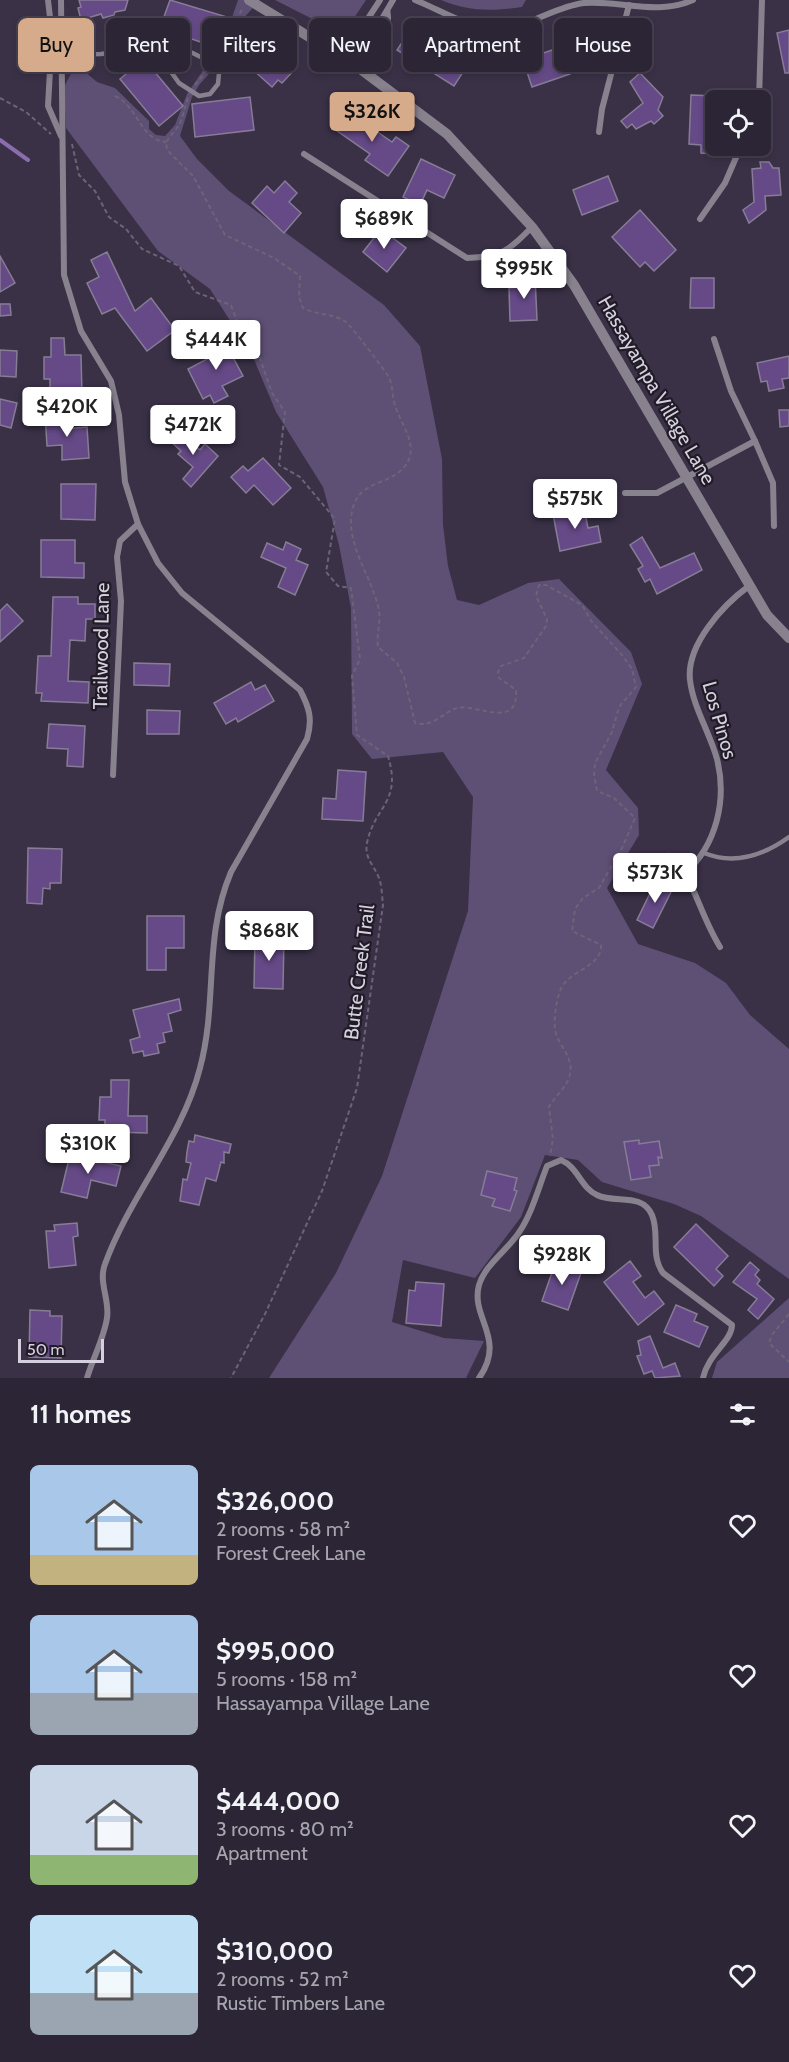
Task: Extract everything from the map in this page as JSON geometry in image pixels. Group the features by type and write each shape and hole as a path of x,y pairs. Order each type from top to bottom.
{"street":[{"path":"48,0 49,18"},
{"path":"61,0 61,18"},
{"name":"Hassayampa Village Lane","path":"249,0 309,36"},
{"path":"367,18 380,0"},
{"path":"372,10 383,17 393,0"},
{"path":"416,0 487,28 517,26 563,8 585,3 679,6 693,0"},
{"path":"759,90 762,0"},
{"path":"599,132 602,109 629,5"},
{"path":"50,72 48,106 62,140"},
{"path":"62,72 67,290 81,331 111,381 119,415 125,482 138,524 158,563 182,593 300,690 309,706 312,724 308,739 231,872 223,891 216,917 211,955 210,1020 201,1068 186,1112 130,1205 104,1266 102,1278 108,1315 87,1378"},
{"name":"Hassayampa Village Lane","path":"364,72 447,134 532,227 574,285 767,615 789,638"},
{"path":"304,154 467,258 492,257 512,246 532,227"},
{"path":"700,219 725,183 737,156"},
{"path":"714,339 731,391 773,483 774,526"},
{"path":"625,493 657,493 755,441"},
{"name":"Trailwood Lane","path":"113,776 121,601 117,557 120,541 138,524"},
{"name":"Los Pinos","path":"686,873 710,844 721,800 717,760 690,680 693,657 711,623 728,602 749,586"},
{"path":"669,856 686,873 697,895 708,928 720,947"},
{"path":"479,1378 490,1354 491,1344 478,1295 480,1285 493,1263 525,1221 547,1166 561,1160 568,1163 588,1190 599,1196 638,1202 648,1208 653,1217 658,1267 663,1274 732,1325 728,1338 705,1366 703,1378"}],"lane":[{"path":"388,10 388,18"},
{"path":"170,72 191,91 202,96 216,88 218,72"},
{"path":"704,853 721,860 736,859 756,855 789,837"}],"path":[{"path":"236,18 249,0"},
{"path":"206,72 191,91 180,124 166,142 168,154 193,176 225,235 274,258 296,272 300,276 299,297 303,308 346,322 389,377 394,404 409,439 410,456 404,468 369,486 357,498 351,529 363,569 376,599 379,614 378,647 397,663 404,677 415,723 429,724 459,708 495,714 511,707 516,699 516,690 499,678 498,672 501,666 524,658 546,626 547,619 536,596 539,585 556,590 582,605 592,622 615,646 632,669 636,687 619,707 612,732 596,763 594,775 597,790 614,798 635,818 622,848 599,888 583,898 574,909 572,931 601,945 601,951 596,960 566,979 559,993 555,1022 557,1036 569,1056 570,1066 568,1080 549,1107 553,1140 547,1166"},
{"path":"115,96 132,109 151,137 158,142 166,142"},
{"name":"Butte Creek Trail","path":"0,98 26,112 47,132 72,144 79,175 95,191 109,217 126,229 142,249 179,266 195,292 231,306 238,324 255,344 260,364 272,393 285,412 279,465 300,477 335,519 326,572 338,586 351,588 360,659 352,676 357,735 388,756 392,771 393,788 367,843 367,856 379,878 383,905 357,1088 322,1191 265,1314 231,1378"},
{"path":"789,1314 772,1335 769,1343 789,1362"}],"shaded area":[{"path":"238,0 260,0 244,18 232,18"},
{"path":"275,0 366,0 354,18 310,18"},
{"path":"441,0 526,0 522,7 490,10 471,9"},
{"path":"72,72 85,72 97,82 115,88 149,121 149,129 156,135 165,136 175,125 187,94 202,72 211,72 192,97 180,136 197,159 229,191 384,305 420,346 442,459 443,525 448,566 457,600 479,605 528,583 559,579 631,652 642,684 606,770 638,808 639,835 607,888 638,944 695,963 726,983 750,1015 789,1049 789,1279 701,1216 674,1204 602,1182 578,1160 545,1155 521,1217 475,1278 403,1260 392,1322 444,1338 484,1341 466,1378 269,1378 336,1273 382,1176 468,911 473,797 443,752 372,759 352,734 351,608 339,545 323,487 276,412 253,357 210,289 158,251 66,128 64,87"},
{"path":"789,1298 789,1378 712,1378 717,1362"}],"building":[{"path":"79,0 128,0 125,10 103,18 101,14 80,18 78,8 81,7"},
{"path":"170,0 230,18 202,18 202,43 190,38 190,18 164,18"},
{"path":"789,30 789,73 785,73 777,33"},
{"path":"403,41 403,54 397,50"},
{"path":"554,49 554,72 569,72 570,74 532,87 527,72 542,72 542,54"},
{"path":"128,72 155,72 183,106 159,126 120,79"},
{"path":"255,72 292,72 282,83 278,80 272,87"},
{"path":"432,72 463,72 454,86"},
{"path":"640,73 663,97 658,110 663,116 654,124 651,121 636,129 632,124 627,128 621,121 643,103 630,82"},
{"path":"691,95 705,96 705,153 701,153 701,145 689,144"},
{"path":"250,97 254,130 195,137 192,104"},
{"path":"346,110 392,142 396,137 409,146 388,176 365,160 370,154 333,128"},
{"path":"421,159 455,175 444,198 427,190 420,205 403,197"},
{"path":"760,162 769,162 773,168 779,168 781,195 765,196 766,210 749,223 743,210 754,202 752,169 761,168"},
{"path":"608,176 618,201 582,215 573,190"},
{"path":"285,181 297,193 289,202 301,213 284,233 252,203 267,186 274,193"},
{"path":"640,210 676,250 654,271 645,262 640,267 612,237"},
{"path":"381,229 406,248 387,272 363,252"},
{"path":"107,252 135,311 151,298 175,330 147,351 115,308 102,314 87,283 99,277 91,260"},
{"path":"0,256 15,283 0,292"},
{"path":"535,276 537,320 510,321 509,288 519,287 518,277"},
{"path":"691,278 714,278 714,308 690,308"},
{"path":"0,304 10,304 11,315 0,316"},
{"path":"221,335 243,376 222,386 228,396 214,403 210,395 203,399 188,369 213,356 206,343"},
{"path":"51,338 64,338 65,355 81,355 82,395 50,395 50,379 44,379 44,357 51,357"},
{"path":"0,350 17,351 16,377 0,376"},
{"path":"789,356 789,378 782,379 784,388 769,391 767,381 761,382 757,363"},
{"path":"0,399 17,403 11,428 0,425"},
{"path":"779,410 789,410 789,426 780,427"},
{"path":"62,412 63,429 87,427 89,458 62,460 62,445 47,446 45,413"},
{"path":"176,428 200,450 205,444 218,456 191,487 183,479 193,467 178,454 181,451 167,438"},
{"path":"263,458 291,488 273,505 254,485 246,493 231,477 243,466 248,471"},
{"path":"61,484 96,484 95,520 61,519"},
{"path":"584,508 588,528 598,526 601,542 560,551 553,514"},
{"path":"642,537 660,568 694,553 702,570 657,594 650,579 645,582 638,569 643,566 630,545"},
{"path":"41,540 75,540 75,563 84,563 84,578 41,577"},
{"path":"286,542 301,549 296,560 308,565 295,595 278,587 286,568 261,557 267,543 283,550"},
{"path":"53,597 78,597 78,604 95,604 95,619 86,619 85,641 70,640 68,681 89,682 88,703 41,701 42,693 36,693 38,656 51,656"},
{"path":"7,604 23,621 0,642 0,611"},
{"path":"134,663 170,664 169,686 134,685"},
{"path":"251,682 255,690 265,685 274,701 238,722 236,718 226,724 214,703"},
{"path":"147,710 180,711 179,734 147,734"},
{"path":"49,724 85,726 83,767 67,766 68,749 47,748"},
{"path":"338,770 366,772 363,821 322,819 323,798 336,799"},
{"path":"28,848 62,849 61,883 50,883 50,889 43,888 42,904 27,903"},
{"path":"657,879 673,888 653,928 637,920"},
{"path":"147,916 184,916 184,948 166,948 166,970 147,970"},
{"path":"255,936 284,936 283,989 254,988"},
{"path":"179,999 181,1010 168,1014 172,1031 163,1033 165,1042 157,1044 159,1053 144,1056 143,1051 133,1053 130,1040 140,1037 133,1010"},
{"path":"111,1080 129,1080 128,1116 147,1116 147,1133 112,1132 113,1127 105,1126 105,1120 99,1120 100,1097 111,1097"},
{"path":"195,1135 231,1144 229,1153 224,1152 224,1163 221,1162 216,1181 206,1178 199,1205 180,1201 183,1179 187,1180 191,1163 186,1162 189,1141 194,1142"},
{"path":"639,1140 639,1144 659,1141 662,1158 658,1157 659,1165 649,1166 651,1177 631,1180 624,1142"},
{"path":"70,1155 121,1166 116,1186 91,1180 87,1198 61,1192"},
{"path":"487,1171 517,1178 514,1190 517,1191 510,1211 492,1206 495,1199 481,1195"},
{"path":"77,1223 78,1236 73,1237 76,1265 49,1268 46,1231 55,1231 54,1225"},
{"path":"696,1224 728,1256 716,1269 723,1276 714,1286 674,1247"},
{"path":"556,1261 582,1270 568,1310 542,1301"},
{"path":"630,1261 641,1276 633,1282 645,1298 654,1291 664,1304 638,1325 604,1282"},
{"path":"750,1262 759,1270 755,1275 760,1280 757,1284 774,1299 758,1319 748,1310 757,1299 733,1282"},
{"path":"416,1282 444,1284 441,1326 406,1323 409,1290 415,1291"},
{"path":"676,1305 697,1314 694,1321 708,1327 699,1347 664,1332"},
{"path":"30,1310 50,1311 50,1316 62,1316 61,1358 29,1357"},
{"path":"650,1336 663,1368 675,1363 680,1376 655,1378 652,1371 644,1374 637,1356 641,1355 638,1341"}],"waterway":[{"path":"0,140 28,160"}]}
